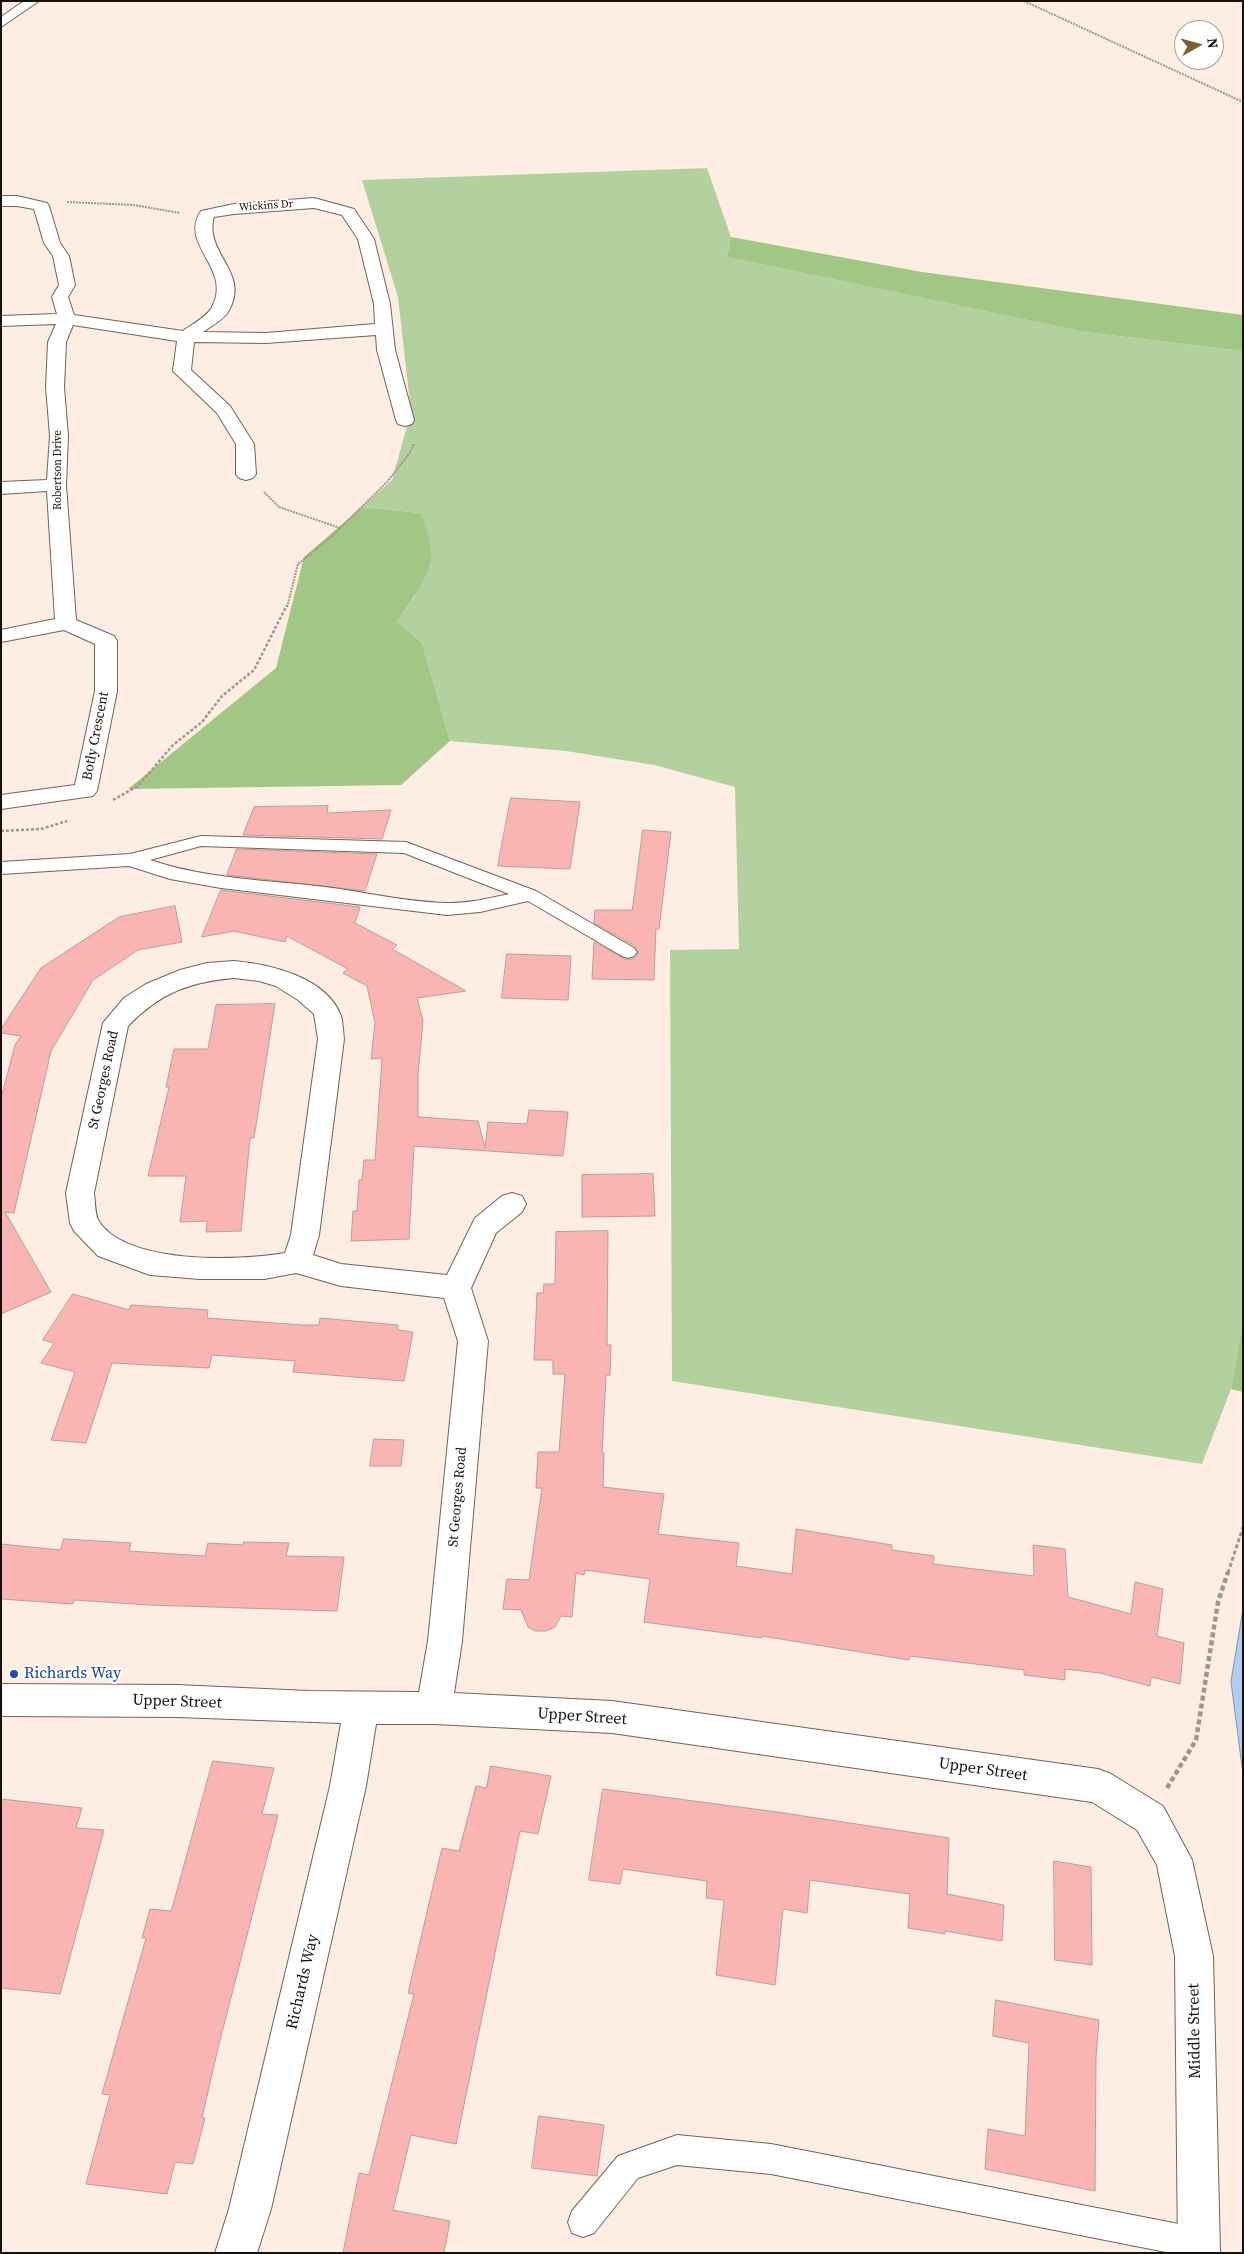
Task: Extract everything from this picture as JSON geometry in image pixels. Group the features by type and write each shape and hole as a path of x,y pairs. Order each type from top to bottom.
{"street":[{"path":"1,23 33,1"},
{"path":"1,201 29,202 41,206 52,243 62,256 68,285 60,297 67,319"},
{"name":"Wickins Dr","path":"207,214 234,209 314,203 348,212 366,239 382,304 386,350 405,420"},
{"path":"207,214 202,224 205,243 219,264 226,284 220,311 186,337 182,371 224,410 245,444 246,474"},
{"path":"1,321 67,319 186,337 266,338 384,329"},
{"name":"Robertson Drive","path":"66,623 56,485 59,436 55,387 57,342 67,319"},
{"path":"1,488 56,485"},
{"path":"1,636 66,623"},
{"name":"Botly Crescent","path":"1,802 85,791 106,690 106,641 66,623"},
{"name":"St Georges Road","path":"296,1262 305,1235 331,1039 327,1013 300,988 282,977 254,971 224,970 194,974 144,996 126,1009 116,1023 80,1193 84,1223 108,1248 150,1264 200,1268 264,1268 296,1262 341,1274 456,1288 473,1341 445,1641 434,1708"},
{"path":"456,1288 485,1226 512,1204"},
{"name":"Upper Street","path":"1,1700 177,1701 361,1708 434,1708 612,1717 1098,1786 1150,1818"},
{"name":"Richards Way","path":"236,2253 250,2209 348,1786 361,1708"},
{"name":"Middle Street","path":"1150,1818 1174,1860 1194,1956 1199,2248"}],"lane":[{"path":"1,868 130,860 202,840 406,848 530,895 628,952"},
{"path":"130,860 170,873 204,879 326,893 404,906 455,908 480,906 530,895"},
{"path":"583,2222 628,2166 677,2150 771,2159 1199,2248"}],"path":[{"path":"1024,1 1243,102"},
{"path":"29,202 134,205 172,213 207,214"},
{"path":"112,800 138,786 173,745 202,722 222,696 254,670 287,607 298,564 340,528 387,482 409,454 423,424 405,420"},
{"path":"246,474 279,507 340,528"},
{"path":"1,831 41,829 68,820"},
{"path":"1150,1818 1196,1740 1218,1602 1243,1527"}],"green space":[{"path":"707,168 731,237 727,257 1085,332 1243,351 1243,1322 1231,1389 1202,1464 672,1381 670,950 739,949 735,787 654,765 566,751 450,741 422,643 397,622 415,596 420,513 362,507 392,480 411,412 398,297 362,180"},
{"path":"731,237 922,272 1243,315 1243,351 1085,332 727,257"},
{"path":"362,507 420,513 422,518 429,541 431,559 422,582 397,622 422,643 450,741 401,785 128,789 276,668 304,557"},
{"path":"1243,1322 1243,1392 1231,1389"}],"water":[{"path":"1243,1609 1243,1774 1231,1682"}],"building":[{"path":"511,798 580,802 570,869 498,866"},
{"path":"328,806 327,813 391,810 382,839 243,835 254,807"},
{"path":"643,830 671,832 659,929 656,929 654,980 592,979 594,942 627,960 635,958 638,953 635,946 594,923 595,910 632,910"},
{"path":"237,849 377,854 365,891 227,875"},
{"path":"221,890 360,907 355,923 397,945 392,949 466,991 417,998 423,1021 418,1074 418,1117 478,1121 485,1148 488,1122 527,1124 529,1110 568,1112 563,1156 414,1146 409,1239 351,1241 353,1211 357,1211 359,1180 362,1180 364,1160 375,1160 382,1058 371,1059 375,1023 367,986 343,973 348,969 287,936 285,942 234,931 202,937"},
{"path":"175,906 182,942 138,950 93,980 51,1051 14,1213 5,1212 51,1292 1,1314 1,1098 15,1045 21,1036 1,1033 1,1029 41,968 119,917"},
{"path":"507,954 571,956 568,1000 502,998"},
{"path":"275,1004 254,1138 250,1138 241,1231 206,1232 207,1221 180,1222 186,1176 148,1176 169,1087 166,1087 174,1049 208,1049 216,1005"},
{"path":"653,1174 655,1216 582,1217 582,1175"},
{"path":"608,1231 607,1345 611,1345 610,1375 606,1375 602,1453 604,1453 603,1487 664,1494 658,1534 739,1543 736,1566 792,1574 796,1529 892,1545 892,1550 934,1556 933,1564 1034,1576 1033,1545 1065,1549 1068,1597 1131,1614 1135,1582 1163,1589 1157,1636 1184,1643 1180,1684 1151,1677 1150,1686 1100,1673 1065,1669 1065,1680 1024,1675 1024,1670 910,1656 909,1660 762,1636 762,1638 644,1622 650,1579 585,1570 584,1575 576,1573 572,1617 561,1616 555,1627 546,1631 535,1631 528,1627 521,1610 503,1609 507,1579 529,1580 542,1488 536,1488 538,1452 559,1452 565,1374 553,1374 553,1360 534,1360 537,1293 543,1293 544,1284 555,1284 556,1232"},
{"path":"73,1294 129,1310 131,1305 208,1310 207,1318 319,1325 320,1318 398,1325 397,1330 413,1332 404,1381 293,1372 295,1361 212,1355 209,1368 112,1363 86,1443 51,1440 75,1372 41,1363 54,1343 43,1340"},
{"path":"374,1439 404,1440 401,1466 370,1466"},
{"path":"64,1539 131,1543 129,1551 205,1556 208,1543 243,1545 244,1542 289,1543 286,1556 344,1557 337,1611 150,1605 74,1600 73,1604 1,1599 1,1544 60,1550"},
{"path":"213,1761 274,1768 262,1814 278,1815 218,2048 202,2118 205,2118 193,2164 175,2162 167,2194 86,2184 110,2095 102,2094 146,1938 142,1938 150,1909 171,1911"},
{"path":"491,1766 551,1776 538,1834 520,1831 456,2144 411,2135 393,2210 450,2221 444,2253 343,2253 359,2173 369,2175 414,1994 408,1993 442,1848 459,1851 476,1786 486,1788"},
{"path":"603,1789 777,1812 949,1838 947,1894 1004,1905 1002,1941 945,1931 945,1934 908,1928 910,1894 810,1880 807,1913 783,1909 775,1985 716,1975 724,1900 706,1898 707,1881 623,1869 620,1884 589,1880"},
{"path":"1,1799 82,1808 76,1828 104,1830 60,1994 1,1988"},
{"path":"1054,1861 1091,1867 1092,1965 1055,1960"},
{"path":"996,2000 1099,2020 1096,2057 1095,2191 985,2169 988,2129 1025,2136 1029,2043 993,2036"},
{"path":"539,2116 604,2125 597,2176 532,2168"}],"place":[{"name":"Richards Way","path":"14,1674"}]}
